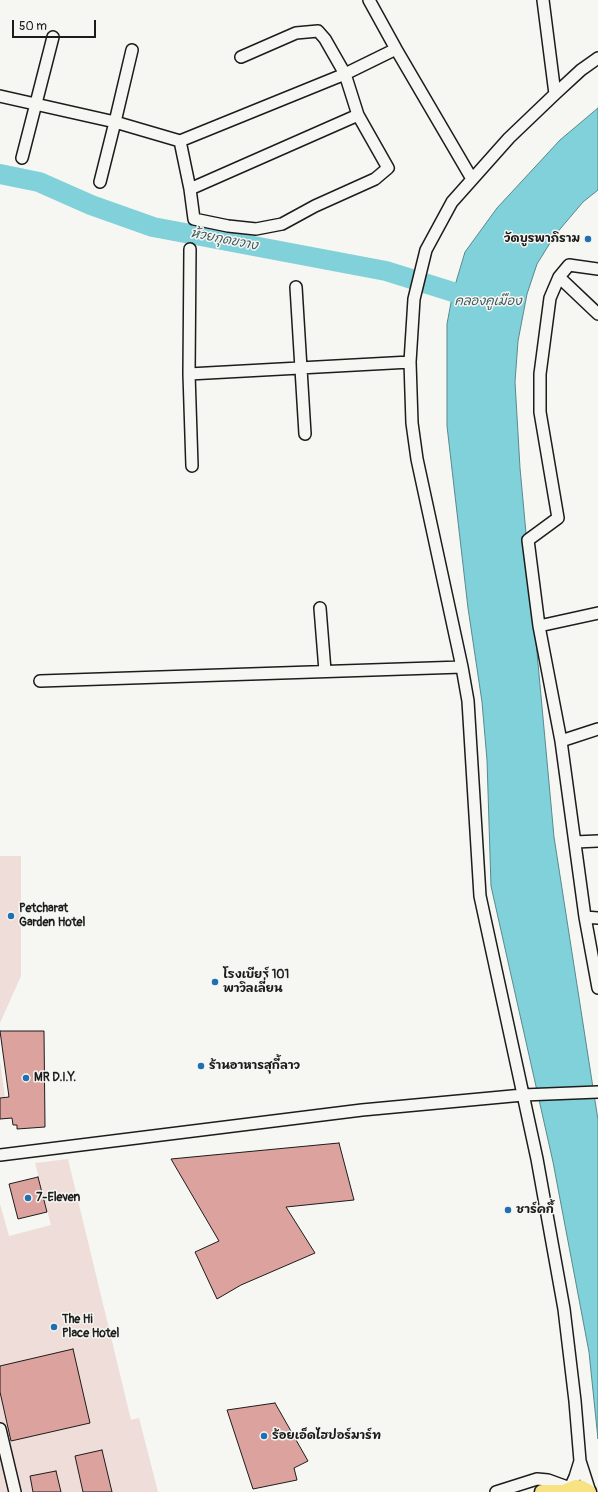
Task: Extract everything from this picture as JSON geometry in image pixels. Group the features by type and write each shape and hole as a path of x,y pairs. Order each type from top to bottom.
{"main road":[{"path":"542,1492 566,1491 576,1487 590,1492"}],"street":[{"path":"369,0 472,179"},
{"path":"543,0 555,94"},
{"path":"180,141 190,189 194,219 228,226 256,229 282,224 315,206 375,179 388,168 358,115 345,74 325,39 318,31 296,33 241,57"},
{"path":"22,158 53,37"},
{"path":"0,96 115,122 180,141 345,74 396,49"},
{"path":"100,182 132,50"},
{"path":"590,1492 580,1461 564,1309 537,1159 528,1095 480,896 468,701 417,459 412,423 410,362 414,299 426,250 452,202 509,138 555,94 598,58"},
{"path":"190,189 358,115"},
{"path":"190,249 189,374 192,466"},
{"path":"598,269 568,265 559,277 550,298 540,374 540,412 558,518 528,540 539,626 561,741 585,917 598,988"},
{"path":"559,277 598,314"},
{"path":"296,287 305,434"},
{"path":"189,374 410,362"},
{"path":"320,608 325,671"},
{"path":"539,626 598,612"},
{"path":"40,680 462,668"},
{"path":"561,741 598,729"},
{"path":"575,842 598,841"},
{"path":"585,917 598,918"},
{"path":"0,1155 362,1110 528,1095 598,1092"},
{"path":"0,1429 16,1492"},
{"path":"496,1492 537,1479 548,1480 566,1491 575,1478 580,1461"}],"shaded area":[{"name":"Petcharat Garden Hotel","path":"0,856 21,856 21,976 0,1023"},
{"path":"0,1061 5,1097 0,1097"},
{"name":"The Hi Place Hotel","path":"68,1159 131,1420 139,1418 158,1492 0,1492 0,1204 9,1236 51,1225 35,1163"}],"water":[{"name":"คลองคูเมือง","path":"598,108 598,190 583,202 555,235 537,264 527,294 518,341 515,382 520,468 554,837 598,1120 598,1439 589,1352 553,1162 491,886 487,760 482,702 468,608 447,426 447,324 453,292 465,252 497,208 560,140"}],"building":[{"name":"MR D.I.Y.","path":"0,1031 44,1031 45,1127 17,1129 17,1125 13,1125 12,1118 0,1119 0,1098 9,1097"},
{"path":"339,1143 354,1200 286,1207 315,1253 241,1285 217,1299 195,1252 219,1241 171,1159"},
{"name":"7-Eleven","path":"38,1177 47,1212 18,1219 9,1184"},
{"path":"73,1349 90,1423 11,1441 0,1392 0,1366"},
{"name":"ร้อยเอ็ดไฮปอร์มาร์ท","path":"275,1403 308,1461 294,1468 297,1480 253,1489 227,1410"},
{"path":"102,1450 112,1492 83,1492 75,1456"},
{"path":"56,1471 61,1492 33,1492 30,1476"}],"waterway":[{"name":"ห้วยกุดขวาง","path":"0,174 39,182 91,205 153,227 386,271 453,292"}],"place":[{"name":"วัดบูรพาภิราม","path":"588,239"},
{"name":"Petcharat Garden Hotel","path":"11,916"},
{"name":"โรงเบียร์ 101 พาวิลเลี่ยน","path":"215,982"},
{"name":"ร้านอาหารสุกี้ลาว","path":"201,1066"},
{"name":"MR D.I.Y.","path":"26,1078"},
{"name":"7-Eleven","path":"28,1198"},
{"name":"ชาร์คกึ้","path":"508,1210"},
{"name":"The Hi Place Hotel","path":"54,1327"},
{"name":"ร้อยเอ็ดไฮปอร์มาร์ท","path":"264,1436"}]}
